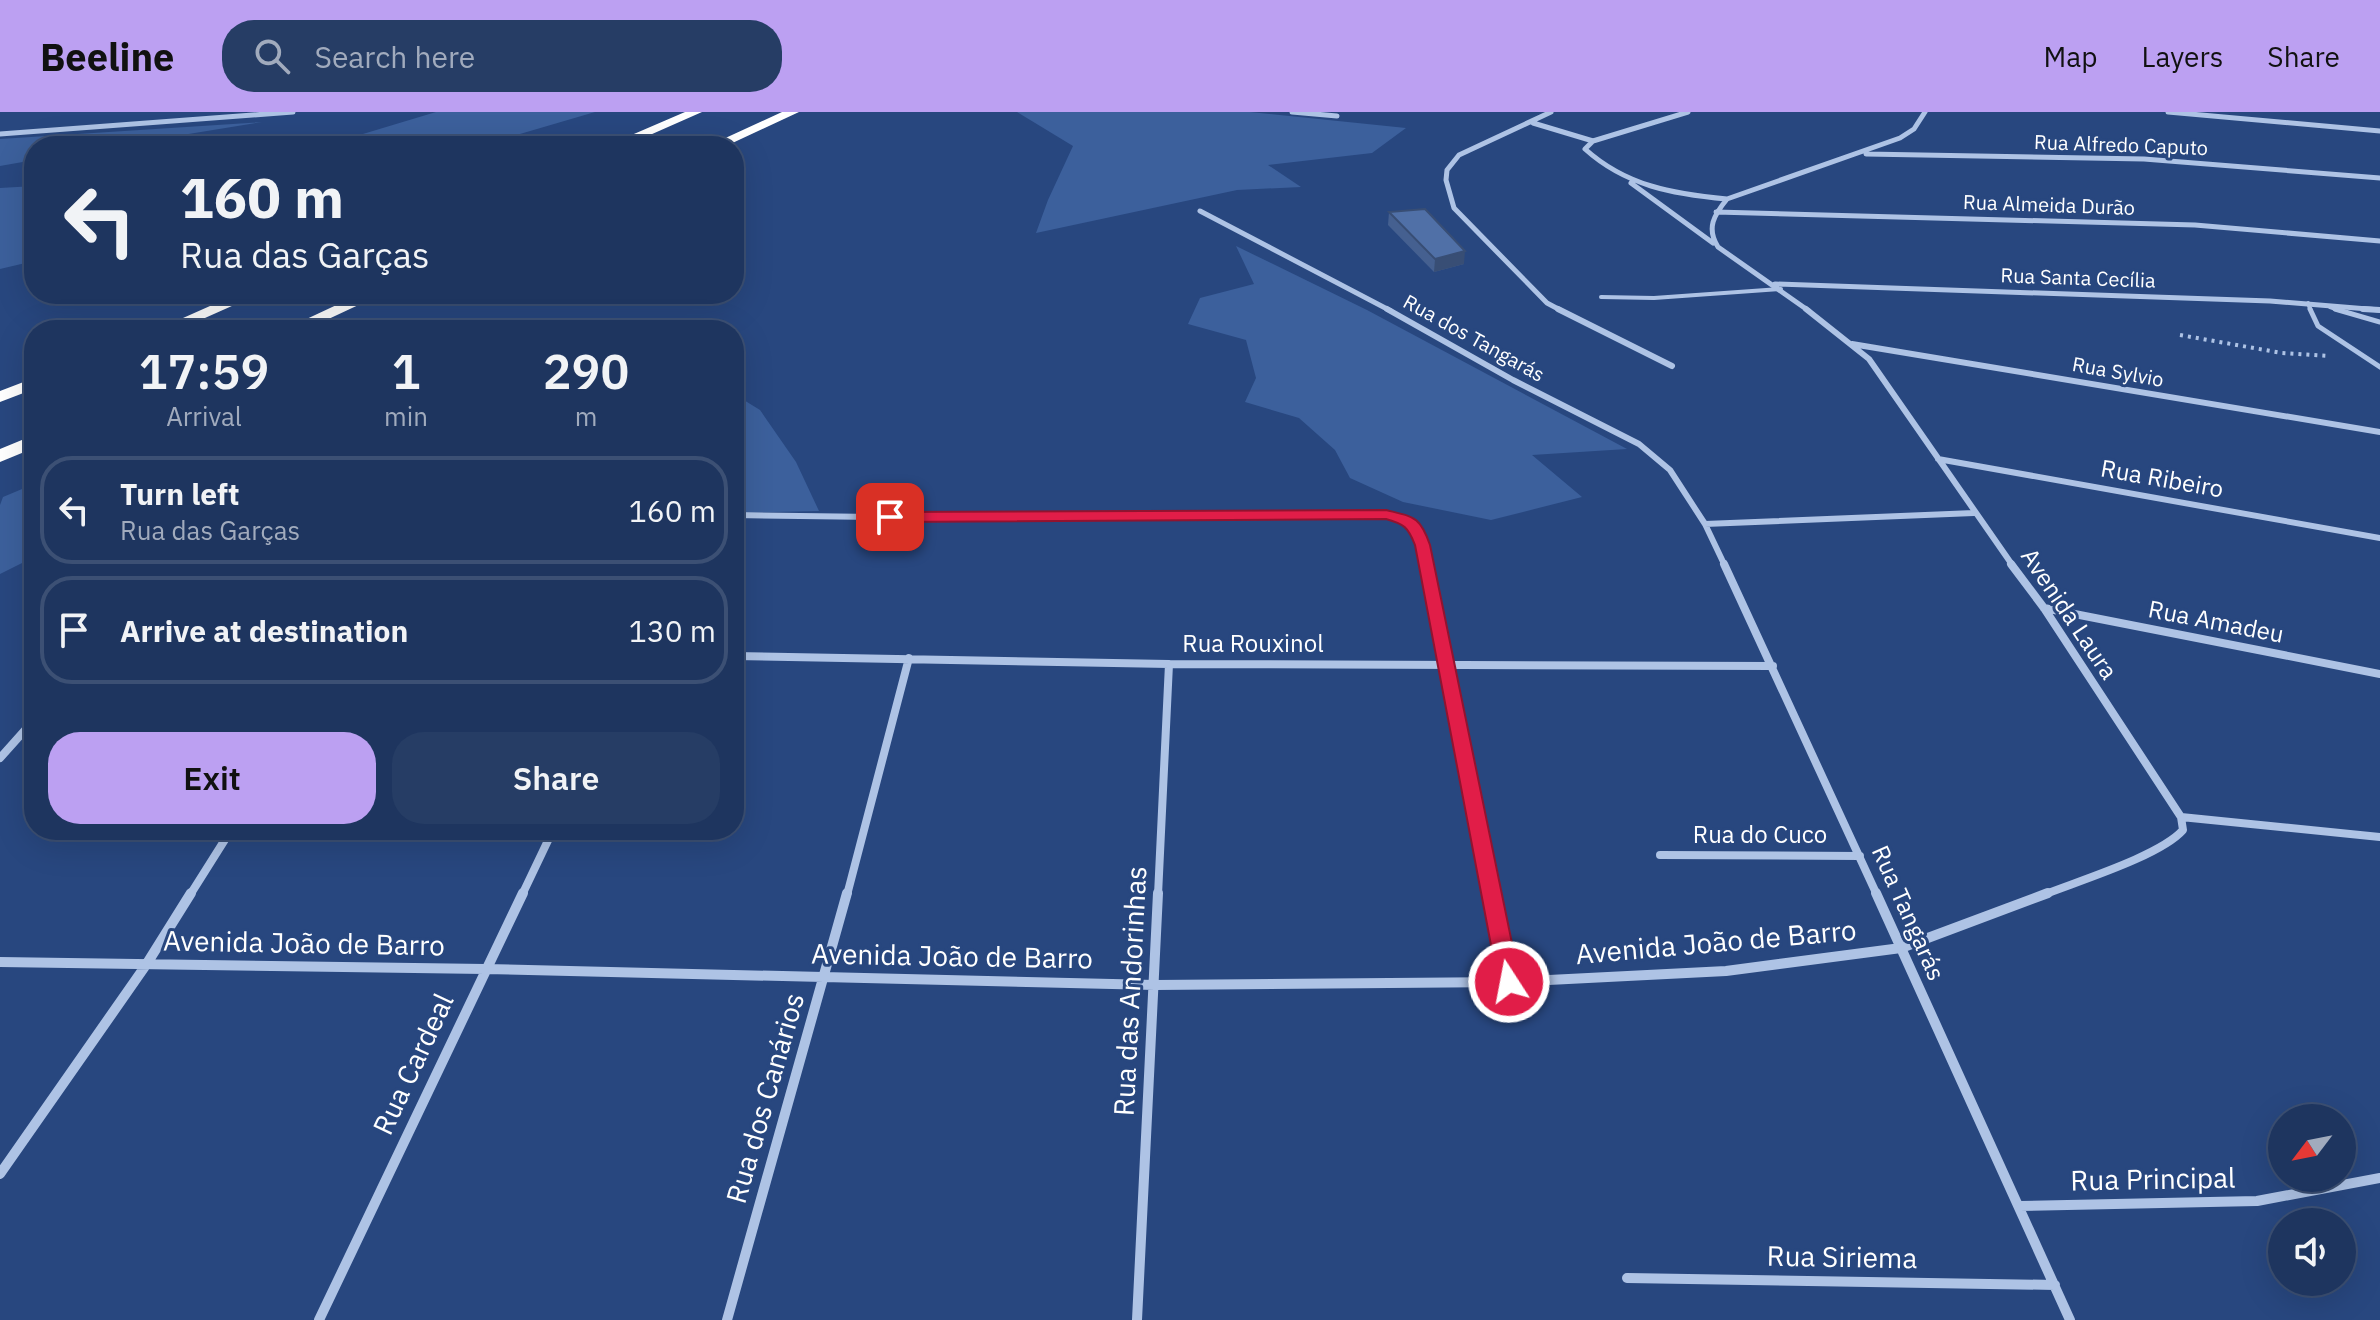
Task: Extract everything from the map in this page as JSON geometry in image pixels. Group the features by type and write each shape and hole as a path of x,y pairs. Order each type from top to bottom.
{"highway":[{"path":"637,136 696,112"},
{"path":"738,136 793,112"},
{"path":"188,320 227,304"},
{"path":"314,320 351,304"},
{"path":"0,397 24,387"},
{"path":"0,456 24,445"}],"street":[{"path":"0,134 293,112"},
{"path":"1292,112 1337,116"},
{"path":"1551,112 1533,123 1460,150 1446,170 1446,191 1454,208 1547,303 1672,366"},
{"path":"1688,112 1593,141 1585,149 1621,175 1668,194 1727,199 1900,138 1914,129 1925,112"},
{"path":"2168,112 2380,131"},
{"path":"1533,123 1593,141"},
{"name":"Rua Alfredo Caputo","path":"1861,154 2144,159 2380,178"},
{"name":"Avenida Laura","path":"1621,175 1781,289 1869,359 1974,513 2044,608 2181,817"},
{"path":"1718,247 1709,232 1711,220 1727,199"},
{"name":"Rua dos Tangarás","path":"1200,211 1399,315 1513,380 1639,444 1670,470 1705,524"},
{"name":"Rua Almeida Durão","path":"1716,212 2195,225 2380,241"},
{"name":"Rua Santa Cecília","path":"1774,284 2308,303 2380,310"},
{"name":"Rua Sylvio","path":"1851,343 2380,432"},
{"name":"Rua Ribeiro","path":"1938,459 2380,538"},
{"path":"1705,524 1974,513"},
{"path":"744,515 952,518 1386,515 1409,521 1416,527 1447,665 1509,982"},
{"name":"Rua Tangarás","path":"1705,524 1773,666 2070,1320"},
{"name":"Rua Amadeu","path":"2044,608 2380,674"},
{"name":"Rua Rouxinol","path":"744,656 1169,664 1773,666"},
{"name":"Rua dos Canários","path":"727,1320 825,977 909,658"},
{"name":"Rua das Andorinhas","path":"1137,1320 1169,664"},
{"path":"0,758 24,731"},
{"path":"1901,948 2000,913 2156,849 2176,838 2183,830 2181,817 2380,837"},
{"path":"0,1174 146,965 225,840"},
{"name":"Rua Cardeal","path":"319,1320 548,840"},
{"name":"Rua do Cuco","path":"1660,855 1860,856"},
{"name":"Avenida João de Barro","path":"0,962 485,969 1155,985 1509,982 1726,971 1901,948"},
{"name":"Rua Principal","path":"2020,1206 2257,1201 2380,1178"},
{"name":"Rua Siriema","path":"1627,1278 2055,1285"}],"lane":[{"path":"1601,297 1654,298 1781,289"},
{"path":"2308,303 2318,326 2380,367"},
{"path":"2319,304 2380,322"}],"path":[{"path":"2180,335 2282,353 2365,358"}],"shaded area":[{"path":"436,112 595,112 513,136 356,136"},
{"path":"1017,112 1250,112 1406,128 1372,153 1268,165 1301,187 1237,190 1036,233 1073,146"},
{"path":"262,122 176,136 46,136"},
{"path":"24,137 24,162 0,166 0,139"},
{"path":"24,187 24,263 0,269 0,188"},
{"path":"1236,246 1367,310 1627,449 1532,455 1582,497 1491,520 1403,502 1350,478 1335,450 1299,418 1245,402 1256,378 1246,340 1188,324 1200,298 1254,284"},
{"path":"744,400 760,410 796,462 819,511 744,513"},
{"path":"24,488 24,562 0,574 0,505 3,497"}],"building":[{"path":"1425,209 1465,251 1435,259 1389,212"}],"route":[{"path":"890,517 1386,515 1409,521 1416,527 1422,545 1509,982"}]}
